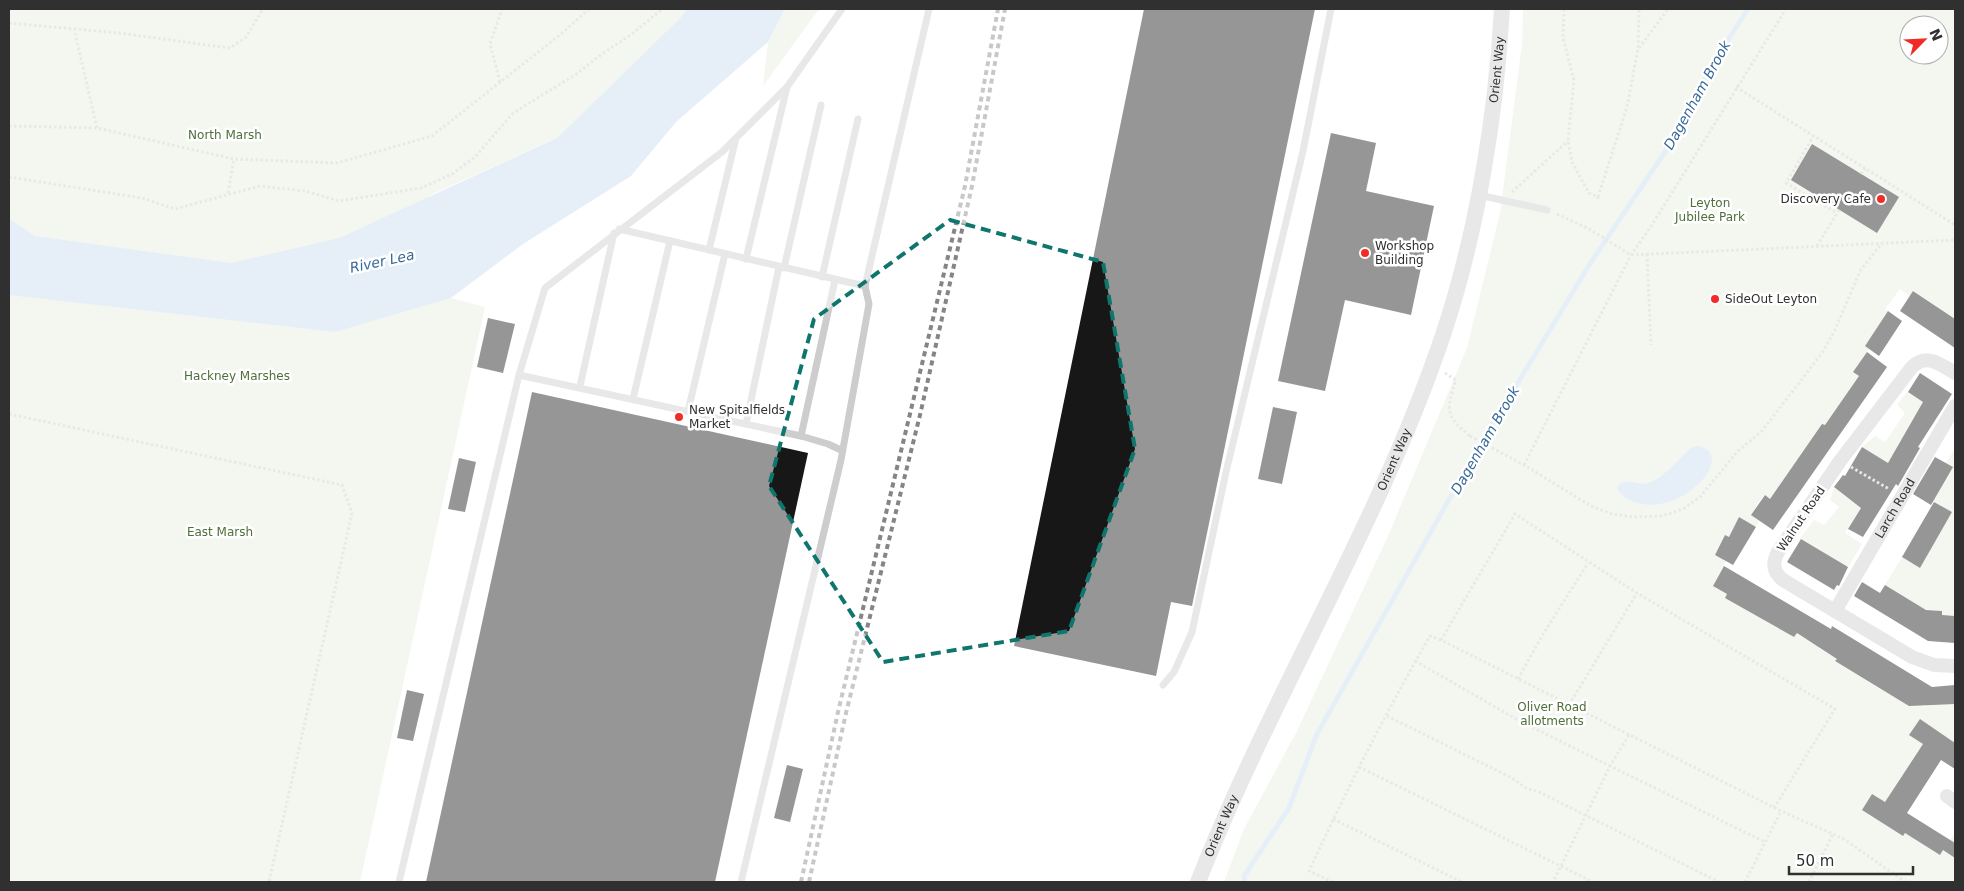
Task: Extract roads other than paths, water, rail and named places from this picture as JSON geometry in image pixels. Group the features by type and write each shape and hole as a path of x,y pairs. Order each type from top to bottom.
{"street":[{"name":"Orient Way","path":"1198,882 1278,702 1378,496 1408,426 1444,333 1479,195 1492,111 1502,9"},
{"name":"Walnut Road","path":"1955,373 1933,360 1917,362 1840,461 1778,552 1774,563 1778,576 1912,657 1934,664 1955,666"},
{"name":"Larch Road","path":"1835,611 1955,406"}],"lane":[{"path":"398,882 519,375 545,288 722,152 787,87 842,9"},
{"path":"741,882 841,460 841,450 869,304 864,286 929,9"},
{"path":"1164,685 1181,659 1192,632 1226,472 1303,151 1331,9"},
{"path":"746,259 787,87"},
{"path":"746,424 821,105"},
{"path":"822,277 858,120"},
{"path":"709,250 736,138"},
{"path":"1479,195 1547,210"},
{"path":"617,231 670,241 864,286"},
{"path":"580,386 617,231"},
{"path":"633,399 670,241"},
{"path":"688,411 725,254"},
{"path":"801,436 835,280"},
{"path":"519,375 580,386 801,436 841,450"}],"water":[{"name":"River Lea","path":"687,9 785,9 768,42 676,122 631,176 523,244 451,298 335,332 9,295 9,219 35,236 231,263 339,238 557,138"},
{"path":"1697,446 1708,451 1712,460 1709,471 1688,493 1673,501 1655,505 1638,503 1623,496 1617,488 1623,482 1645,484 1655,480 1691,448"}],"waterway":[{"name":"Dagenham Brook","path":"1245,882 1244,876 1289,808 1317,734 1473,457 1591,262 1671,143 1720,52 1748,9"}],"railway":[{"path":"801,882 838,712 965,186 998,9"},
{"path":"809,882 846,713 920,415 972,186 1005,9"}],"place":[{"name":"Discovery Cafe","path":"1881,199"},
{"name":"Workshop Building","path":"1365,253"},
{"name":"SideOut Leyton","path":"1715,299"},
{"name":"New Spitalfields Market","path":"679,417"}],"park label":[{"name":"North Marsh","path":"225,135"},
{"name":"Leyton Jubilee Park","path":"1710,210"},
{"name":"Hackney Marshes","path":"237,376"},
{"name":"East Marsh","path":"220,532"},
{"name":"Oliver Road allotments","path":"1552,714"}]}
